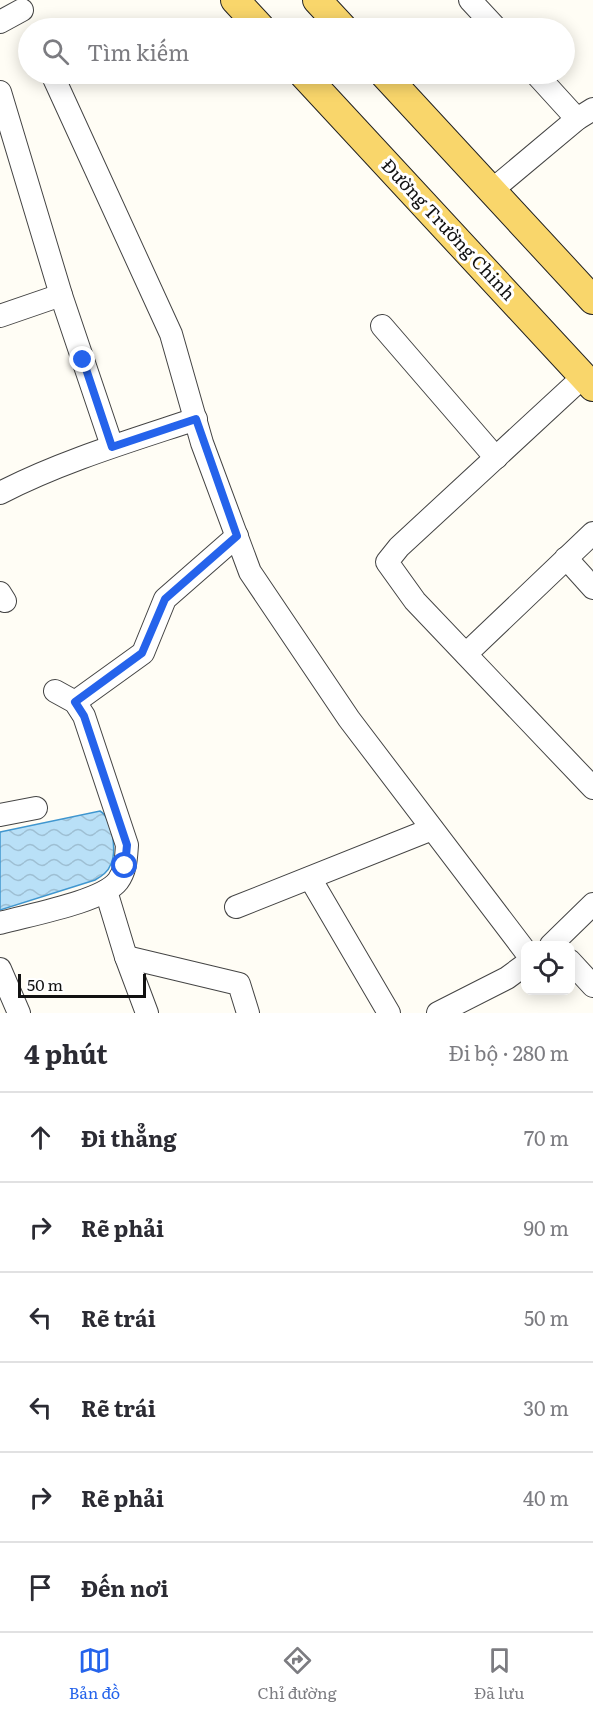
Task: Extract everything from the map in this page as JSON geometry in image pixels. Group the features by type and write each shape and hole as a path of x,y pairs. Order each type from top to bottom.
{"main road":[{"path":"235,0 252,18"},
{"path":"317,0 334,18"},
{"name":"Đường Trường Chinh","path":"312,84 588,382"},
{"path":"393,84 593,300"}],"street":[{"path":"470,0 487,18"},
{"path":"0,22 25,13"},
{"path":"57,84 171,334 196,419 250,572 349,719 521,947"},
{"path":"491,191 585,114 548,84"},
{"path":"0,92 61,294 112,447"},
{"path":"0,316 61,294"},
{"path":"382,326 496,458"},
{"path":"588,382 496,458 399,547 387,562 415,601 593,788"},
{"path":"0,494 112,447 196,419"},
{"path":"465,654 593,533"},
{"path":"75,702 142,653 165,599 237,536"},
{"path":"566,558 593,588"},
{"path":"0,923 98,896 117,882 125,866 127,845 84,716 75,702 55,691"},
{"path":"0,815 36,808"},
{"path":"236,907 432,829"},
{"path":"310,878 389,1013"},
{"path":"106,891 126,957 147,1013"},
{"path":"558,941 593,904"},
{"path":"126,957 239,984 248,1013"},
{"path":"575,966 593,986"},
{"path":"438,1013 507,978 521,967"},
{"path":"0,969 19,1013"},
{"path":"479,1013 487,987"}],"water":[{"path":"100,811 108,820 113,843 113,858 104,874 95,880 0,910 0,832"}],"route":[{"path":"83,360 112,447 196,419 202,443 237,536 165,599 142,653 75,702 84,716 127,845 125,866"}]}
